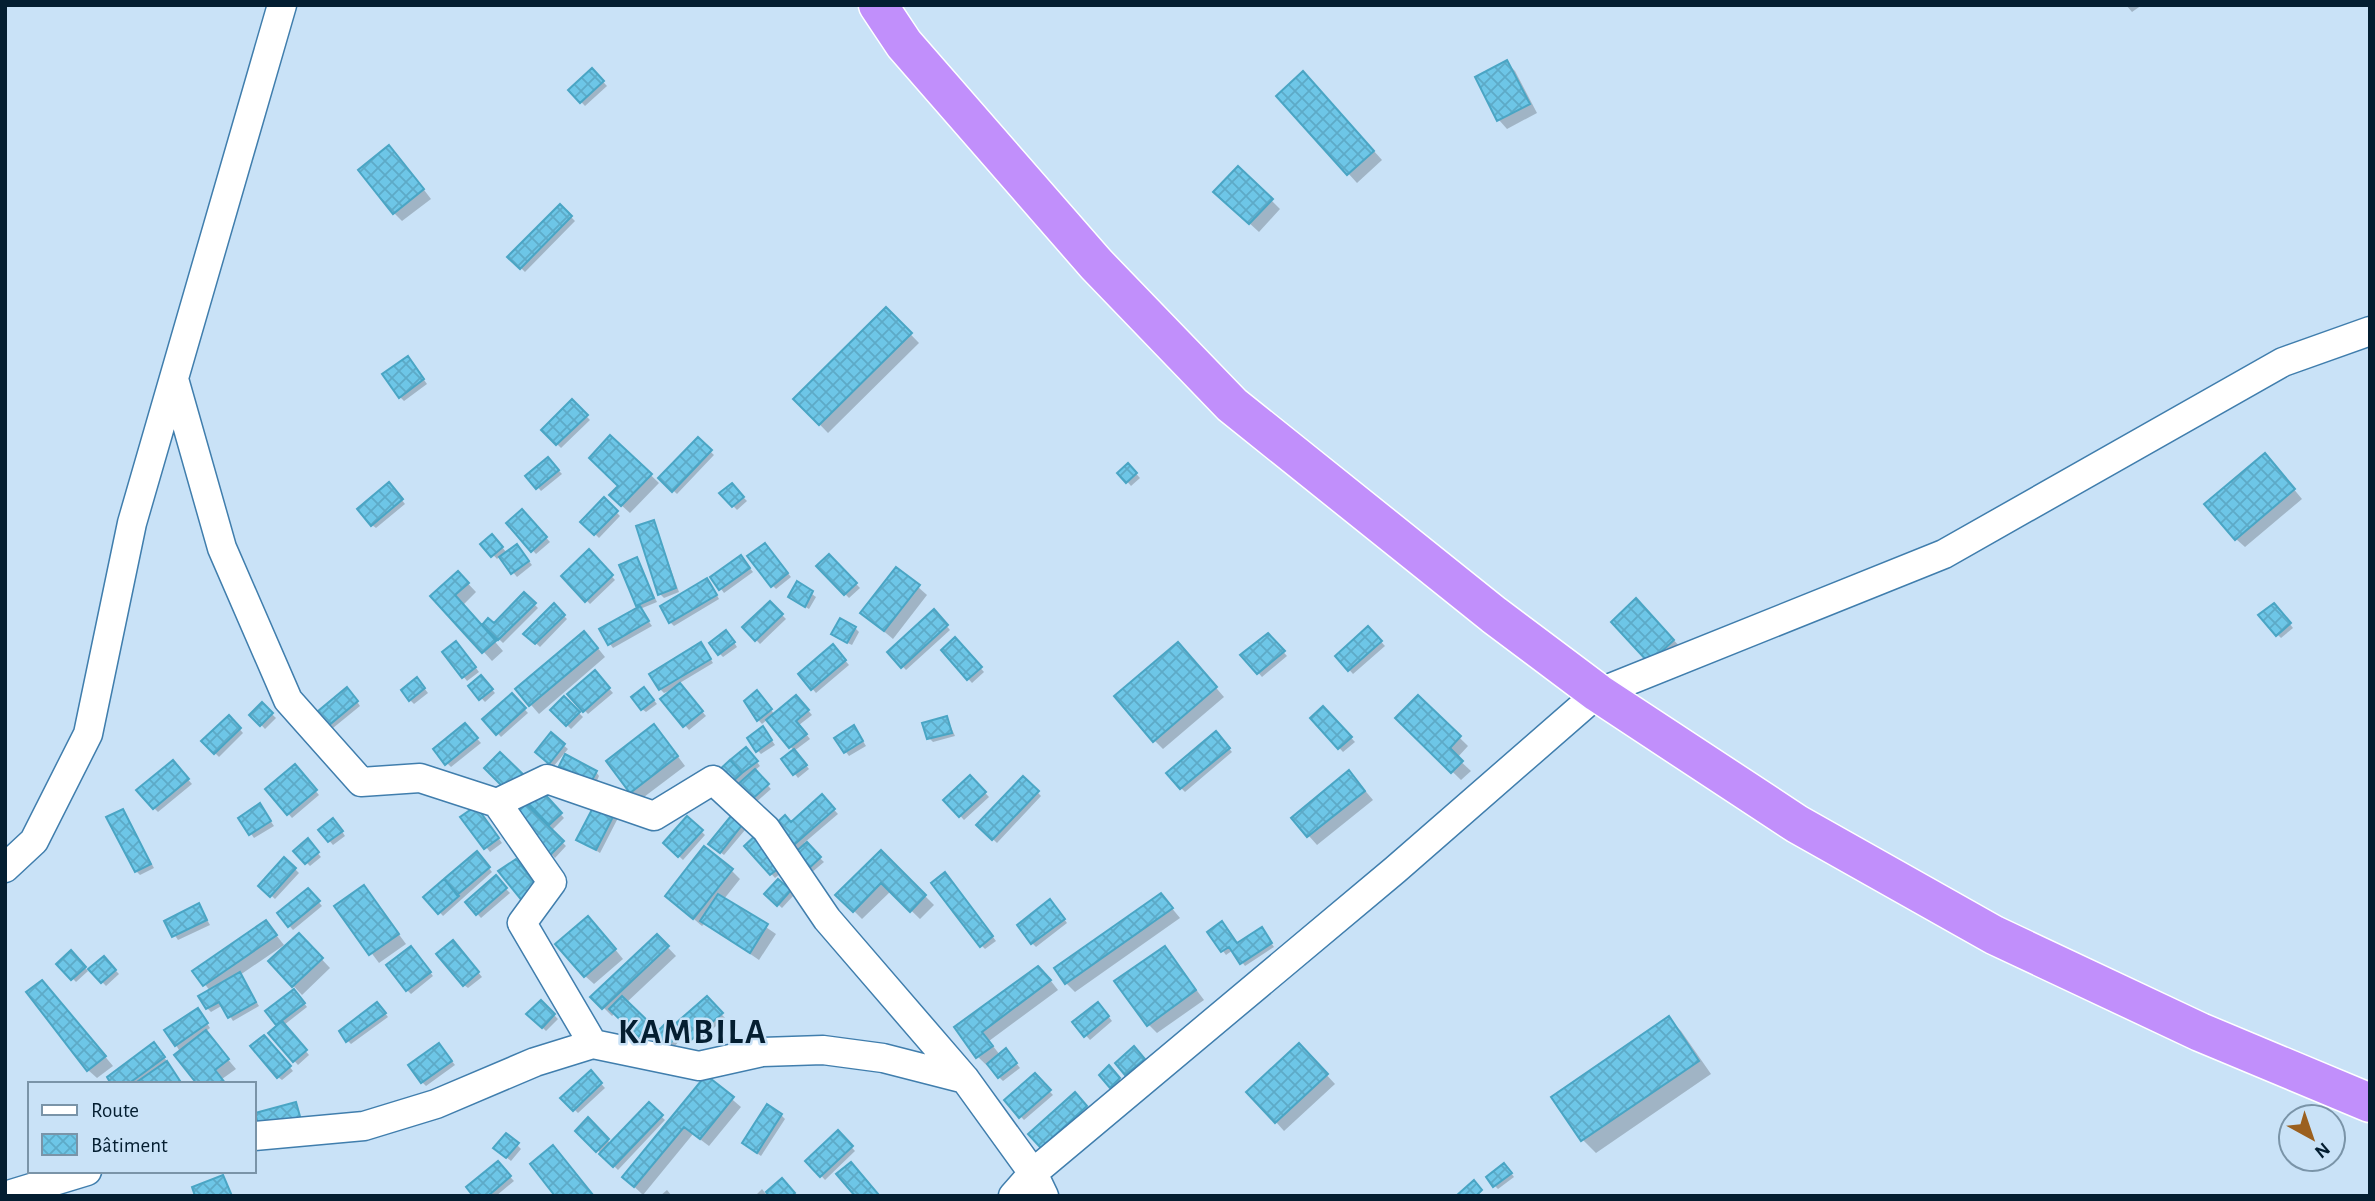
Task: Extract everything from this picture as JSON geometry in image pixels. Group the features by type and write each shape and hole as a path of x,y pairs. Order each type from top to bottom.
{"highway":[{"path":"878,5 904,44 1096,264 1232,405 1494,615 1598,692 1797,824 1994,935 2200,1032 2370,1103"}],"street":[{"path":"5,868 34,841 88,734 132,523 282,5"},
{"path":"1013,1196 1039,1184 1598,692 1944,554 2283,362 2370,331"},
{"path":"174,379 222,548 288,700 360,782 420,778 497,803 552,882 523,923 593,1044"},
{"path":"497,803 547,779 654,816 713,780 766,829 827,919 965,1079 1039,1184"},
{"path":"256,1136 364,1126 436,1104 535,1062 593,1044 699,1066 762,1052 823,1050 883,1058 965,1079"},
{"path":"5,1196 80,1173"}],"building":[{"path":"1507,60 1530,104 1497,121 1475,77"},
{"path":"592,68 604,81 580,103 568,90"},
{"path":"1303,71 1374,151 1347,175 1276,96"},
{"path":"389,145 424,189 393,214 358,170"},
{"path":"1238,166 1273,199 1249,224 1213,192"},
{"path":"560,204 572,216 520,269 507,257"},
{"path":"886,307 912,333 819,425 793,399"},
{"path":"408,356 424,379 399,398 382,374"},
{"path":"572,399 588,415 556,445 541,430"},
{"path":"610,435 652,474 621,506 609,495 618,486 589,458"},
{"path":"698,437 712,450 672,492 658,478"},
{"path":"2265,453 2295,489 2235,540 2204,504"},
{"path":"548,457 559,470 536,489 525,476"},
{"path":"1128,463 1137,473 1126,483 1117,473"},
{"path":"389,482 403,499 371,526 357,509"},
{"path":"732,483 744,497 732,507 719,493"},
{"path":"604,497 618,511 594,535 580,522"},
{"path":"522,509 547,537 531,552 506,523"},
{"path":"654,520 676,588 658,595 636,526"},
{"path":"492,534 503,547 491,557 480,544"},
{"path":"765,543 788,573 771,587 747,556"},
{"path":"517,544 529,561 511,574 499,557"},
{"path":"589,549 613,575 585,602 561,576"},
{"path":"829,554 857,583 844,595 816,566"},
{"path":"741,555 750,568 719,590 710,577"},
{"path":"637,557 654,598 636,606 619,565"},
{"path":"896,567 920,585 884,631 860,613"},
{"path":"458,571 469,583 455,595 496,641 482,653 430,596"},
{"path":"707,578 717,595 669,623 660,606"},
{"path":"797,581 813,591 805,607 788,597"},
{"path":"524,592 536,603 498,640 482,625 488,618 494,623"},
{"path":"1636,598 1674,640 1649,663 1611,622"},
{"path":"770,601 783,614 755,641 742,627"},
{"path":"554,603 565,615 535,644 523,634"},
{"path":"2274,603 2291,623 2276,636 2258,615"},
{"path":"640,606 649,621 608,645 599,629"},
{"path":"934,609 948,625 901,668 887,652"},
{"path":"840,618 856,627 847,643 831,634"},
{"path":"1368,626 1382,641 1348,671 1335,656"},
{"path":"726,630 735,642 718,655 709,643"},
{"path":"584,631 598,648 529,706 515,689"},
{"path":"1268,633 1285,651 1257,674 1240,655"},
{"path":"955,637 982,667 967,680 941,650"},
{"path":"456,641 476,667 462,678 442,652"},
{"path":"701,642 711,659 659,690 649,674"},
{"path":"1178,642 1217,687 1153,742 1114,696"},
{"path":"833,644 846,660 811,690 798,674"},
{"path":"595,670 610,688 583,712 567,694"},
{"path":"481,675 493,689 479,700 468,686"},
{"path":"417,677 425,688 409,701 401,690"},
{"path":"680,683 703,711 683,727 660,699"},
{"path":"347,687 358,701 328,726 317,712"},
{"path":"644,687 654,700 641,710 631,697"},
{"path":"757,690 772,709 757,721 744,701"},
{"path":"512,693 526,708 496,735 482,719"},
{"path":"796,695 809,710 796,721 807,734 789,748 766,720"},
{"path":"1418,695 1461,736 1450,748 1463,761 1451,773 1395,718"},
{"path":"564,696 580,712 566,726 550,710"},
{"path":"262,702 273,713 260,726 249,715"},
{"path":"1323,706 1352,737 1338,749 1310,718"},
{"path":"229,715 241,728 214,754 201,741"},
{"path":"947,716 952,733 927,739 922,723"},
{"path":"465,723 478,738 445,765 433,749"},
{"path":"654,724 678,756 630,793 606,761"},
{"path":"854,725 863,741 844,753 834,738"},
{"path":"763,726 772,740 756,752 747,738"},
{"path":"1216,731 1230,748 1180,789 1166,773"},
{"path":"551,732 565,744 549,764 535,752"},
{"path":"746,747 758,761 742,773 730,760"},
{"path":"794,749 807,765 793,775 781,759"},
{"path":"500,752 526,777 510,794 484,768"},
{"path":"565,754 597,771 591,782 559,766"},
{"path":"173,760 189,779 153,809 136,790"},
{"path":"730,760 742,773 730,784 718,771"},
{"path":"295,764 317,790 287,815 265,789"},
{"path":"755,769 769,784 750,801 737,785"},
{"path":"1349,770 1365,791 1307,837 1291,818"},
{"path":"970,775 986,792 959,817 943,800"},
{"path":"1023,776 1039,791 992,840 976,825"},
{"path":"541,790 562,813 549,825 528,803"},
{"path":"822,794 835,809 788,850 770,829 785,815 791,822"},
{"path":"596,802 615,813 596,850 576,840"},
{"path":"260,803 271,821 249,835 238,818"},
{"path":"526,804 564,841 550,855 512,818"},
{"path":"476,806 499,838 484,849 460,817"},
{"path":"123,809 151,864 135,872 106,817"},
{"path":"687,816 703,830 678,857 663,843"},
{"path":"731,816 742,825 720,853 708,844"},
{"path":"333,818 343,831 328,842 318,830"},
{"path":"757,834 784,864 770,875 744,846"},
{"path":"308,838 319,852 305,864 293,851"},
{"path":"807,842 821,857 806,871 792,855"},
{"path":"704,846 733,869 693,919 665,896"},
{"path":"881,850 926,895 910,912 881,883 853,912 835,895"},
{"path":"477,851 490,867 457,895 444,879"},
{"path":"284,857 296,868 270,897 258,886"},
{"path":"516,859 540,890 523,902 498,871"},
{"path":"945,872 993,936 980,947 931,883"},
{"path":"496,875 507,888 476,915 465,902"},
{"path":"444,879 459,896 438,914 423,897"},
{"path":"778,879 791,890 777,906 764,894"},
{"path":"364,885 399,934 369,955 334,906"},
{"path":"308,888 320,901 288,927 277,913"},
{"path":"1161,893 1173,908 1065,984 1054,968"},
{"path":"718,894 768,924 750,953 700,921"},
{"path":"1050,899 1065,919 1031,944 1017,925"},
{"path":"199,903 207,920 172,937 164,921"},
{"path":"588,916 616,949 584,977 555,944"},
{"path":"266,920 277,935 203,986 192,971"},
{"path":"1222,921 1237,943 1262,927 1272,943 1240,964 1229,947 1221,952 1207,932"},
{"path":"299,933 323,958 292,987 268,961"},
{"path":"657,934 669,946 602,1009 590,997"},
{"path":"453,940 479,972 463,986 436,954"},
{"path":"411,946 431,972 406,991 386,965"},
{"path":"1165,946 1196,990 1147,1026 1114,981"},
{"path":"71,950 86,967 71,980 56,964"},
{"path":"104,956 116,970 101,983 88,969"},
{"path":"1038,966 1051,980 982,1032 993,1046 976,1058 954,1027"},
{"path":"240,972 256,1002 228,1018 219,1002 206,1009 198,996"},
{"path":"42,980 106,1056 87,1071 26,992"},
{"path":"294,989 305,1003 276,1025 265,1011"},
{"path":"622,996 651,1024 638,1037 609,1009"},
{"path":"707,996 723,1013 691,1040 676,1023"},
{"path":"541,1000 555,1014 542,1028 526,1014"},
{"path":"377,1002 386,1013 346,1042 339,1031"},
{"path":"1098,1002 1109,1016 1084,1037 1072,1022"},
{"path":"198,1008 208,1023 175,1046 164,1030"},
{"path":"1669,1016 1699,1061 1581,1141 1551,1097"},
{"path":"282,1021 307,1050 293,1062 268,1033"},
{"path":"666,1023 678,1034 667,1047 654,1035"},
{"path":"206,1030 229,1059 215,1070 224,1082 195,1082 174,1055"},
{"path":"264,1035 291,1066 277,1078 250,1046"},
{"path":"154,1042 165,1057 131,1082 110,1082 107,1077"},
{"path":"439,1043 452,1061 421,1083 408,1065"},
{"path":"1299,1043 1328,1074 1275,1123 1246,1092"},
{"path":"1134,1046 1145,1059 1125,1075 1115,1063"},
{"path":"1006,1048 1017,1063 998,1078 987,1064"},
{"path":"167,1061 181,1082 137,1082"},
{"path":"1109,1065 1120,1078 1110,1088 1099,1075"},
{"path":"591,1070 602,1083 573,1111 560,1098"},
{"path":"1035,1073 1051,1090 1019,1118 1004,1100"},
{"path":"706,1075 734,1097 700,1139 684,1127 634,1187 622,1177"},
{"path":"1075,1092 1087,1106 1041,1148 1028,1134"},
{"path":"296,1102 301,1120 260,1131 256,1113"},
{"path":"649,1102 663,1115 613,1167 599,1154"},
{"path":"767,1104 782,1114 757,1153 742,1143"},
{"path":"588,1117 609,1139 596,1152 575,1131"},
{"path":"838,1130 853,1146 820,1177 805,1161"},
{"path":"506,1133 519,1143 506,1158 493,1148"},
{"path":"553,1145 592,1196 555,1196 530,1164"},
{"path":"498,1161 511,1176 488,1196 473,1196 466,1187"},
{"path":"851,1162 879,1196 855,1196 836,1174"},
{"path":"1504,1163 1512,1173 1493,1187 1486,1177"},
{"path":"223,1175 232,1196 195,1196 192,1187"},
{"path":"782,1178 795,1193 792,1196 769,1196 766,1192"},
{"path":"1474,1180 1482,1190 1476,1196 1456,1196"}],"district":[{"name":"KAMBILA","path":"693,1031"}]}
